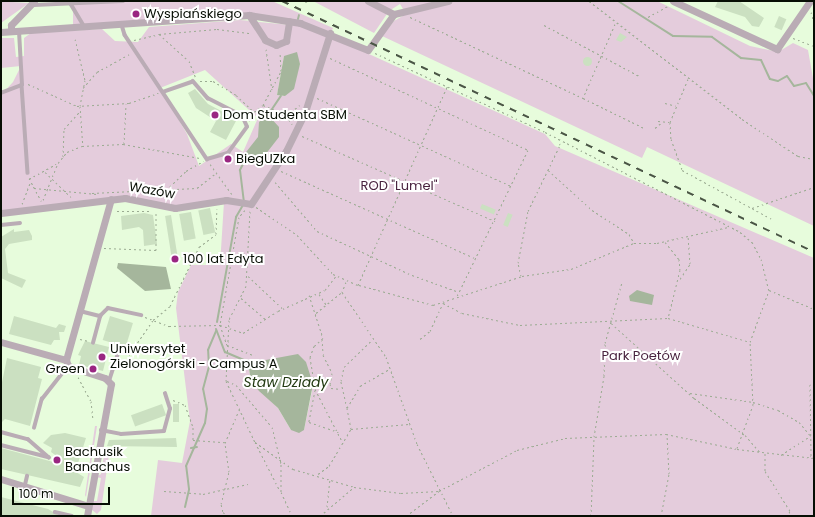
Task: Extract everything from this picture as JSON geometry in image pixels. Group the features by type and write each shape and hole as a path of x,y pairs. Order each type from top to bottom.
{"street":[{"path":"368,1 396,13 448,1"},
{"path":"673,1 777,49 789,36 810,2"},
{"path":"11,32 11,24 34,3"},
{"path":"1,32 122,25 249,15 289,21 330,33 368,50 396,13"},
{"path":"249,15 259,33 266,41 280,46 288,36 289,21"},
{"path":"248,205 277,171 299,130 330,33"},
{"path":"67,363 79,310 111,199"},
{"name":"Wazów","path":"1,213 111,199 155,202 184,208 216,201 238,201 248,205"},
{"path":"1,342 67,363 109,381 87,516"},
{"path":"1,479 88,506"}],"lane":[{"path":"34,3 71,4 123,1"},
{"path":"71,4 85,27"},
{"path":"122,25 130,41 207,159 228,153 247,127 242,116 208,99 195,82 164,92"},
{"path":"19,31 28,174"},
{"path":"1,93 22,85"},
{"path":"1,225 20,223"},
{"path":"93,343 100,316 108,308 141,315"},
{"path":"79,310 100,316"},
{"path":"109,381 118,353"},
{"path":"34,428 42,399 67,363"},
{"path":"100,430 121,434 164,431 169,420 165,394"},
{"path":"1,432 28,439 49,457 32,455 2,446"},
{"path":"25,486 27,476"},
{"path":"55,512 72,516"}],"path":[{"path":"588,1 688,79 792,151 814,159"},
{"path":"810,2 814,23"},
{"path":"648,17 665,7"},
{"path":"396,13 583,98 644,128"},
{"path":"583,98 616,23"},
{"path":"544,25 639,76"},
{"path":"130,41 159,34 217,29 259,33"},
{"path":"159,34 194,66 195,82 213,82 236,95 254,112"},
{"path":"789,36 814,46"},
{"path":"75,39 83,64 83,88 80,106 83,146"},
{"path":"266,41 272,90"},
{"path":"247,127 254,112 264,105 280,71 280,46"},
{"path":"83,88 97,72 136,50"},
{"path":"368,50 558,140 729,226 752,242 769,279 769,290 750,342 753,402 737,449"},
{"path":"326,59 327,57 528,150 496,221 456,298"},
{"path":"688,79 670,122 671,139 682,170 772,219"},
{"path":"22,85 38,86 80,106 126,104 164,92"},
{"path":"358,285 368,255 447,87"},
{"path":"311,95 512,186"},
{"path":"286,115 308,103"},
{"path":"665,103 676,106"},
{"path":"124,144 126,104"},
{"path":"264,105 286,115 299,130 299,134 402,182 496,221"},
{"path":"63,157 64,129 80,110"},
{"path":"655,128 661,123 670,122"},
{"path":"521,276 518,263 522,232 532,198 560,145 558,140"},
{"path":"28,174 30,182 43,204 45,189 50,176 63,157 83,146 124,144 207,159 238,201"},
{"path":"103,248 156,250 155,202 186,171 207,159"},
{"path":"29,179 45,172 58,163"},
{"path":"282,164 277,171 477,259"},
{"path":"548,170 592,210 629,234 634,243"},
{"path":"45,172 73,199"},
{"path":"145,192 197,188 216,173"},
{"path":"275,180 317,231 368,255 459,292"},
{"path":"19,207 30,182"},
{"path":"752,208 814,187"},
{"path":"34,188 92,193 101,196"},
{"path":"92,193 104,190"},
{"path":"129,355 152,320 170,306 198,247 216,234 216,201"},
{"path":"248,205 239,218 220,325 228,352 226,381 292,516"},
{"path":"227,345 229,327 241,298 247,275 248,205"},
{"path":"248,205 297,235 336,276 346,282 412,301 443,303 462,313 520,325 575,320 610,322 645,317 657,320 668,318 750,342"},
{"path":"117,211 156,210"},
{"path":"420,339 430,331 443,303 456,298 521,276 571,269 634,243 664,241 729,226"},
{"path":"679,279 690,264 688,235"},
{"path":"664,241 679,259 679,279 668,318"},
{"path":"233,252 246,254"},
{"path":"247,275 283,310"},
{"path":"141,315 169,326 220,325 243,333 309,295 318,294 336,276"},
{"path":"316,313 327,306 342,292 346,282"},
{"path":"591,516 594,437 610,322 622,282"},
{"path":"769,290 814,309"},
{"path":"342,292 390,368 409,424 439,491 453,516"},
{"path":"318,294 327,306"},
{"path":"309,295 316,313 322,338 324,355 332,373 330,384 331,388 342,390"},
{"path":"241,298 265,320"},
{"path":"610,322 688,393 743,433 760,452"},
{"path":"322,338 314,346 310,357 316,389 343,443"},
{"path":"317,475 329,466 351,429 342,390 344,367 373,339"},
{"path":"227,345 255,356"},
{"path":"67,363 86,390 93,419"},
{"path":"347,408 360,386 390,368"},
{"path":"226,381 236,386 272,427 280,459 281,492"},
{"path":"810,384 811,458"},
{"path":"316,389 309,422 338,432"},
{"path":"688,393 753,402 794,418 810,436"},
{"path":"166,399 185,405 193,427 193,440 225,442"},
{"path":"224,516 222,510 224,491 229,472 225,442 239,409"},
{"path":"351,429 409,424"},
{"path":"661,516 669,474 666,434"},
{"path":"406,516 439,491 517,450 565,438 666,434 737,449 814,458"},
{"path":"780,455 810,436"},
{"path":"255,442 293,469 354,487 401,493 439,491"},
{"path":"105,453 114,456"},
{"path":"765,453 765,471 790,512 787,516"},
{"path":"72,465 87,469"},
{"path":"327,507 330,479"},
{"path":"164,491 224,491 248,484"},
{"path":"320,516 327,507 354,487"},
{"path":"222,510 227,516"}],"green space":[{"path":"73,1 272,1 333,28 331,32 260,14 73,25"},
{"path":"313,1 657,1 750,46 778,52 793,43 808,50 814,84 814,226 647,147 642,158 382,36 394,21 406,14 400,4 389,11 374,33"},
{"path":"1,2 12,2 29,3 1,23"},
{"name":"Park Poetów","path":"240,20 301,26 327,35 545,134 555,146 814,258 814,516 151,516 158,460 182,463 190,421 176,308 178,292 191,265 220,265 224,202 175,209 126,197 1,213 1,95 13,82 21,66 1,68 1,38 14,38 16,57 24,56 24,38 31,33 102,29 115,41 138,42 149,27","holes":["284,56 297,58 300,64 285,96 277,95","205,70 258,118 243,152 231,144 199,166 187,134 160,88","266,361 312,391 304,430 291,430 278,408 251,381 249,369 255,362"]},
{"path":"95,426 97,426 86,497 85,495"},
{"path":"101,453 109,455 101,510 97,514 91,509 92,501 97,501 101,478 96,477 101,474 104,455"}],"water":[{"path":"297,52 300,64 294,89 285,96 277,95 284,56"},
{"path":"268,115 279,127 279,137 265,155 243,164 239,161 258,137 259,122"},
{"path":"118,263 166,267 171,289 145,291 117,268"},
{"path":"637,290 654,295 652,305 630,301 629,296"},
{"name":"Staw Dziady","path":"298,354 306,362 313,384 304,430 299,433 291,430 278,408 259,391 251,381 249,369 255,362"}],"building":[{"path":"718,1 739,1 764,18 759,27 752,26 745,17 715,7"},
{"path":"779,16 786,19 782,30 774,27"},
{"path":"620,33 627,37 621,42 616,40"},
{"path":"585,57 589,57 591,61 589,65 585,65 583,63 583,59"},
{"name":"Dom Studenta SBM","path":"195,89 208,104 225,113 226,119 236,121 226,140 210,132 216,121 196,108 188,93"},
{"path":"482,204 496,210 494,214 480,209"},
{"path":"210,208 215,232 203,235 198,210"},
{"path":"191,212 196,239 184,241 179,214"},
{"path":"144,213 153,215 157,244 144,246 143,230 139,227 122,230 121,216"},
{"path":"508,213 513,215 508,227 503,225"},
{"path":"171,215 178,258 172,259 165,216"},
{"path":"14,229 14,232 29,230 32,236 32,240 9,244 5,249 8,273 26,280 22,288 1,278 1,237"},
{"path":"14,316 56,328 59,324 66,326 64,332 59,332 60,340 54,340 51,345 9,334"},
{"path":"110,316 133,323 126,347 103,340"},
{"path":"85,341 109,347 103,371 79,365 81,356 78,355"},
{"path":"7,358 41,367 38,378 42,379 30,426 5,419 1,423 1,387"},
{"path":"162,404 166,415 135,427 131,415"},
{"path":"173,404 179,404 179,422 173,422"},
{"path":"65,433 86,438 78,463 73,461 71,469 84,477 80,487 1,469 1,448 57,463 58,457 51,452 52,448 43,443 51,435"},
{"path":"176,438 177,447 107,446 109,440"},
{"path":"1,497 48,509 60,516 1,516"}],"waterway":[{"path":"618,1 673,36 712,37 741,58 761,60 770,79 778,81 787,76 794,86 806,83 814,96"},
{"path":"298,19 299,15"},
{"path":"268,115 281,96"},
{"path":"243,164 240,170 244,201"},
{"path":"217,322 236,217 243,205"},
{"path":"216,329 225,352 253,364"},
{"path":"185,507 189,489 186,466 205,423 207,409 203,389 209,367 208,350 216,331"},
{"path":"191,448 197,447"}],"railway":[{"path":"282,1 814,252"}],"place":[{"name":"Wyspiańskiego","path":"136,14"},
{"name":"Dom Studenta SBM","path":"215,115"},
{"name":"BiegUZka","path":"228,159"},
{"name":"100 lat Edyta","path":"175,259"},
{"name":"Uniwersytet Zielonogórski - Campus A","path":"102,357"},
{"name":"Green","path":"93,369"},
{"name":"Bachusik Banachus","path":"57,460"}],"park label":[{"name":"ROD \"Lumel\"","path":"399,186"}]}
